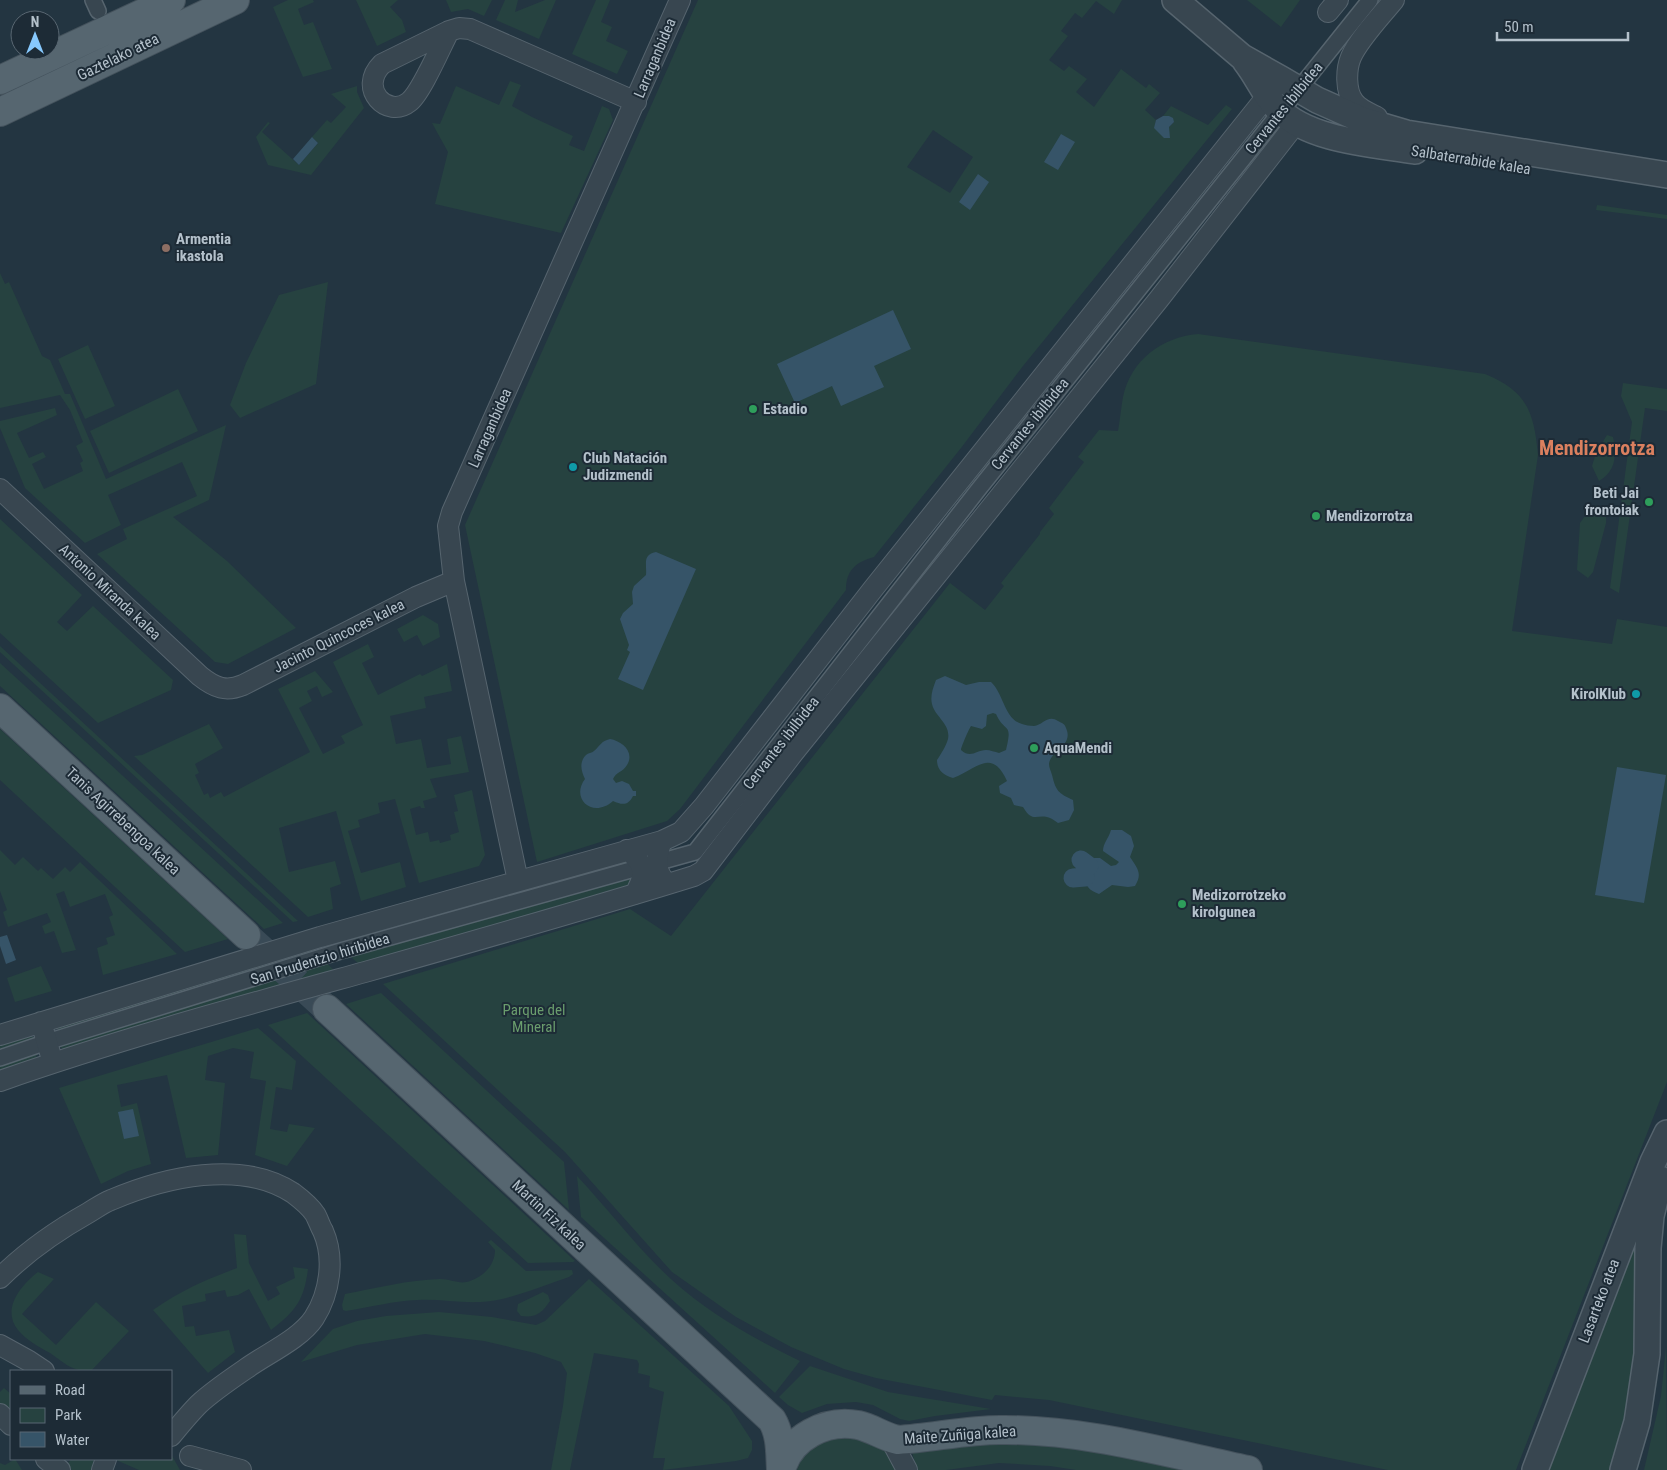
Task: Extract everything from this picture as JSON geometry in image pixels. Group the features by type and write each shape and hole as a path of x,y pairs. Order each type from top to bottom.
{"main road":[{"name":"Gaztelako atea","path":"0,80 171,0"},
{"name":"Gaztelako atea","path":"0,112 235,0"},
{"name":"Tanis Agirrebengoa kalea","path":"0,708 246,935"},
{"name":"Martin Fiz kalea","path":"327,1009 772,1420 779,1438 781,1470"},
{"name":"Martin Fiz kalea","path":"772,1420 790,1426 818,1430"},
{"name":"Maite Zuñiga kalea","path":"781,1470 788,1454 796,1444 810,1433 826,1426 843,1423 860,1425 898,1440 999,1430 1040,1431 1085,1436 1248,1470"}],"street":[{"name":"Larraganbidea","path":"518,881 454,582 448,526 452,512 680,0"},
{"path":"1175,0 1242,56 1281,110"},
{"name":"Cervantes ibilbidea","path":"662,841 681,832 704,806 879,581 1298,90 1370,0"},
{"name":"Cervantes ibilbidea","path":"1394,0 1353,54 1349,68 1348,85 1351,96 1356,104 1406,133"},
{"path":"449,31 459,28 470,29 636,102"},
{"name":"Salbaterrabide kalea","path":"1242,56 1298,90 1362,120 1406,133 1667,175"},
{"name":"Salbaterrabide kalea","path":"1281,110 1314,131 1338,138 1667,191"},
{"name":"Cervantes ibilbidea","path":"702,859 801,744 1162,295 1281,110"},
{"name":"Antonio Miranda kalea","path":"0,489 200,676 211,685 223,689"},
{"name":"Jacinto Quincoces kalea","path":"223,689 233,689 416,596 454,582"},
{"path":"635,894 662,841"},
{"name":"San Prudentzio hiribidea","path":"0,1035 320,936 662,841"},
{"path":"627,850 639,860 649,865 668,884"},
{"name":"San Prudentzio hiribidea","path":"0,1058 344,950 649,865 702,859"},
{"name":"San Prudentzio hiribidea","path":"0,1081 216,1013 365,972 694,876 702,859"},
{"path":"41,1022 53,1063"},
{"name":"Lasarteko atea","path":"1535,1470 1653,1162 1667,1133"},
{"path":"1623,1470 1637,1422 1647,1354 1646,1297 1651,1216 1656,1190 1667,1154"},
{"path":"0,1278 14,1264 59,1229 110,1200 168,1181 217,1175 261,1178 280,1184 302,1199 315,1214 324,1235 329,1254 330,1276 314,1318 301,1332 248,1367 200,1403 172,1436"},
{"path":"0,1345 42,1370"},
{"path":"0,1414 10,1424"},
{"path":"172,1438 178,1442 192,1463 241,1470"},
{"path":"890,1438 907,1470"},
{"path":"47,1460 60,1470"}],"green space":[{"path":"288,0 313,0 314,2 298,9 304,25 313,22 332,69 303,77 273,7"},
{"path":"356,0 398,0 390,7 402,20 406,32 377,46"},
{"path":"446,0 492,0 484,16 468,9 451,12"},
{"path":"505,0 518,0 515,12 545,0 556,0 539,39 496,20"},
{"path":"596,0 610,0 601,22 612,27 606,41 628,51 617,74 572,54"},
{"name":"Estadio","path":"698,0 1122,0 1114,14 1096,1 1082,18 1075,13 1061,31 1068,36 1049,60 1064,71 1069,66 1087,79 1076,92 1094,107 1121,69 1146,88 1149,84 1160,93 1145,110 1156,120 1155,128 1169,127 1174,122 1169,116 1163,116 1171,106 1208,125 1226,105 1232,109 1023,366 961,448 874,557 862,561 853,568 846,583 846,590 680,809 667,821 537,862 465,525","holes":["933,130 973,157 950,193 907,167"]},
{"path":"1247,0 1300,0 1281,27"},
{"path":"510,81 521,85 512,106 573,136 569,145 584,151 602,106 609,109 613,120 561,233 435,204 448,152 432,123 440,124 456,86 499,105"},
{"path":"357,86 357,92 364,108 311,175 268,165 256,137 268,122 270,123 262,132 299,165 318,143 312,137 327,120 331,123 346,107 331,94"},
{"path":"1597,205 1667,215 1667,219 1596,210"},
{"path":"0,273 5,284 9,282 42,356 50,360 65,394 70,394 106,479 226,425 209,500 173,517 227,561 296,628 228,664 215,662 97,554 127,539 123,529 197,496 182,462 108,495 121,525 85,543 25,488 0,428 0,421 55,408 57,415 17,433 29,458 43,452 46,457 32,464 44,489 83,471 80,463 83,461 76,446 83,442 70,410 60,395 0,408"},
{"path":"328,282 316,384 240,418 230,405 246,363 279,295"},
{"name":"Medizorrotzeko kirolgunea","path":"1198,334 1485,374 1499,381 1519,396 1526,405 1534,427 1538,455 1512,631 1612,644 1617,619 1667,627 1667,1082 1516,1470 1388,1470 1049,1400 995,1395 992,1400 876,1378 844,1369 791,1347 736,1317 672,1272 565,1152 383,984 630,909 671,936 950,583 985,610 1004,586 1001,583 1054,514 1049,508 1084,462 1078,457 1099,430 1118,431 1127,384 1141,362 1161,345 1185,336"},
{"path":"88,345 115,406 85,419 58,359"},
{"path":"1623,383 1667,389 1667,411 1645,408 1619,593 1610,588 1632,422 1621,396"},
{"path":"178,389 198,431 109,473 90,431"},
{"path":"1607,435 1613,437 1614,462 1609,472 1599,481 1592,466 1596,453"},
{"path":"1593,505 1606,509 1606,523 1593,572 1588,578 1577,570 1580,523"},
{"path":"0,519 82,595 57,622 67,631 93,606 173,680 171,690 98,723 0,633"},
{"path":"423,615 438,624 440,637 423,646 417,635 404,642 397,629"},
{"path":"368,644 374,657 362,663 378,695 420,674 422,676 447,664 452,691 424,697 426,708 390,716 396,744 421,739 427,768 451,764 447,739 461,736 469,772 430,779 437,797 423,801 425,808 420,806 410,809 416,835 428,832 430,842 439,840 440,843 451,840 450,835 459,832 454,812 458,811 454,795 472,790 485,855 479,866 419,883 395,799 378,803 380,813 358,820 360,827 348,831 361,873 400,862 406,887 361,901 336,811 279,828 289,872 335,861 341,884 330,888 333,909 308,917 134,756 142,755 209,724 223,748 195,764 199,773 195,775 204,795 208,793 210,798 221,792 224,797 310,752 278,689 315,671 333,692 322,697 317,686 307,691 312,701 299,708 323,754 345,743 341,736 363,725 333,662"},
{"path":"0,646 298,921 293,922 0,652"},
{"path":"0,663 283,923 264,929 0,686"},
{"path":"0,729 228,939 185,952 0,780"},
{"path":"0,850 15,865 23,857 38,871 41,868 53,879 65,867 70,872 80,862 177,954 103,975 97,948 108,944 106,938 115,935 109,917 113,915 105,894 70,907 64,891 56,894 76,950 62,953 54,931 45,934 42,926 51,922 47,913 8,927 3,912 7,910 0,891"},
{"path":"625,855 639,884 360,965 334,942"},
{"path":"313,950 337,973 64,1050 58,1045 54,1036 61,1023"},
{"path":"41,966 52,991 15,1002 7,978"},
{"path":"381,993 564,1162 569,1210 346,1004"},
{"path":"307,1013 575,1261 528,1263 268,1025"},
{"path":"258,1028 296,1061 292,1090 276,1087 270,1129 287,1132 289,1124 315,1128 287,1166 255,1155 266,1081 250,1078 254,1052 233,1048 208,1056 205,1080 225,1083 218,1155 186,1158 167,1075 117,1085 121,1107 137,1103 151,1164 128,1171 101,1184 59,1088"},
{"path":"29,1033 37,1044 35,1058 26,1066 0,1075 0,1042"},
{"path":"577,1176 647,1255 672,1280 717,1315 766,1344 800,1361 775,1393 581,1217"},
{"path":"1639,1213 1640,1350 1618,1470 1541,1470"},
{"path":"234,1234 246,1235 249,1263 268,1301 280,1294 276,1287 295,1278 293,1267 308,1269 306,1280 301,1297 293,1311 271,1330 249,1289 238,1295 227,1297 225,1290 205,1294 206,1301 182,1306 185,1327 194,1326 196,1336 229,1330 235,1352 208,1373 153,1310 194,1286 237,1268"},
{"path":"491,1240 526,1271 572,1270 573,1274 525,1292 491,1301 418,1300 343,1310 342,1305 345,1294 416,1281 440,1279 466,1282 475,1279 491,1265 495,1250 488,1242"},
{"path":"38,1272 54,1279 22,1314 56,1345 96,1302 129,1331 92,1370 78,1370 65,1364 25,1337 13,1322 12,1306 15,1298"},
{"path":"589,1279 729,1406 752,1441 752,1450 748,1458 663,1470 665,1458 653,1458 664,1392 649,1387 650,1376 638,1373 639,1364 637,1360 594,1353 570,1470 551,1470 567,1373 561,1362 535,1353 484,1341 425,1334 357,1345 301,1362 333,1329 357,1321 386,1316 439,1312 492,1317 536,1325 545,1321"},
{"path":"543,1292 548,1295 550,1301 544,1309 535,1315 521,1316 517,1311 518,1304"},
{"path":"1666,1347 1667,1470 1644,1470 1661,1396"},
{"path":"810,1366 888,1392 991,1409 909,1421 900,1419 873,1405 856,1402 827,1404 802,1413 779,1397"},
{"path":"4,1388 10,1393 10,1414 0,1405 0,1392"},
{"path":"837,1434 865,1440 880,1447 892,1460 897,1470 797,1470 804,1456 812,1447 822,1440"},
{"path":"1003,1436 1214,1470 1076,1470 1050,1466 999,1463 946,1470 917,1470 912,1452"},
{"path":"172,1456 180,1470 139,1470 116,1460 172,1460"},
{"path":"16,1460 22,1470 0,1470 0,1463 5,1465"},
{"path":"70,1460 94,1460 91,1470 71,1470 67,1465"}],"water":[{"path":"1163,116 1173,118 1174,122 1169,127 1170,138 1164,138 1154,128 1156,120"},
{"path":"1061,134 1075,142 1058,170 1044,162"},
{"path":"312,137 318,143 299,165 293,159"},
{"path":"978,174 989,182 970,210 959,202"},
{"path":"893,310 911,349 874,366 884,387 841,406 832,386 795,403 777,364"},
{"path":"656,552 696,569 643,690 618,679 630,652 627,650 629,645 620,619 623,613 633,604 632,592 634,586 646,575 647,558"},
{"name":"AquaMendi","path":"945,676 966,685 991,682 1011,717 1016,721 1034,726 1048,719 1054,719 1066,727 1068,734 1065,744 1054,755 1049,764 1056,788 1073,800 1074,810 1069,820 1058,823 1046,817 1033,817 1023,807 1014,805 1011,798 1000,793 999,786 1007,781 995,765 983,763 953,778 942,772 938,767 937,760 946,744 948,734 931,701 936,680","holes":["996,714 1008,731 1006,750 999,753 982,750 971,754 961,750 971,726 982,729 986,726 987,715"]},
{"path":"610,739 623,745 629,756 625,767 613,779 616,783 622,781 629,784 633,791 636,791 636,796 633,796 629,802 624,804 613,801 598,808 591,807 582,799 580,793 585,779 582,761 587,754 593,752"},
{"path":"1617,767 1666,775 1644,903 1595,895"},
{"path":"1111,830 1122,830 1131,836 1134,846 1130,857 1138,871 1139,878 1135,886 1112,885 1099,894 1088,887 1085,879 1093,858 1100,858 1111,866 1119,862 1103,851"},
{"path":"7,935 16,960 6,964 0,946 0,937"},
{"path":"133,1109 139,1136 124,1139 118,1112"}],"waterway":[{"path":"1081,860 1089,866"},
{"path":"1073,878 1085,877"}],"tunnel":[{"path":"246,935 327,1009"}],"place":[{"name":"Armentia ikastola","path":"166,248"},
{"name":"Estadio","path":"753,409"},
{"name":"Club Natación Judizmendi","path":"573,467"},
{"name":"Beti Jai frontoiak","path":"1649,502"},
{"name":"Mendizorrotza","path":"1316,516"},
{"name":"KirolKlub","path":"1636,694"},
{"name":"AquaMendi","path":"1034,748"},
{"name":"Medizorrotzeko kirolgunea","path":"1182,904"}],"district":[{"name":"Mendizorrotza","path":"1597,448"}],"park label":[{"name":"Parque del Mineral","path":"534,1018"}]}
